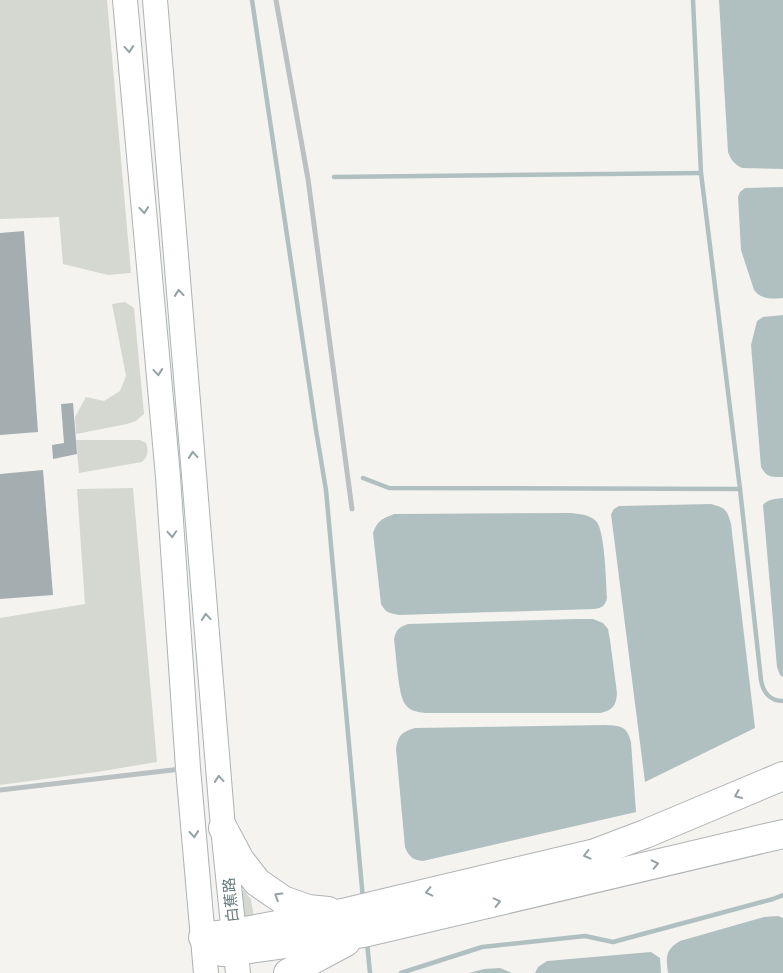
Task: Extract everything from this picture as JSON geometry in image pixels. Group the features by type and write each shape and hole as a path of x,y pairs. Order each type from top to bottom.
{"highway":[{"path":"236,953 342,913 595,853 783,776"},
{"path":"224,828 240,860 257,882 283,900 308,909 342,913"},
{"path":"204,954 236,953 364,933 783,834"},
{"path":"288,973 364,933"}],"main road":[{"path":"124,0 168,477 188,768 204,954"},
{"name":"白蕉路","path":"155,0 236,953"}],"street":[{"path":"276,0 308,179 352,509"},
{"path":"0,790 188,768"}],"shaded area":[{"path":"0,0 107,0 131,273 108,275 63,264 59,217 0,219"},
{"path":"719,0 783,0 783,169 742,168 733,162 728,152"},
{"path":"783,187 783,298 775,299 760,296 754,290 741,250 738,197 745,188"},
{"path":"125,302 134,308 144,414 136,421 127,424 76,434 75,417 86,397 104,401 120,391 126,376 112,304"},
{"path":"783,315 783,477 776,477 768,475 761,467 751,345 757,321 763,317"},
{"path":"76,440 140,440 146,443 146,458 142,462 79,473"},
{"path":"133,488 157,762 0,785 0,618 85,604 77,489"},
{"path":"783,498 783,677 780,675 777,667 763,505 769,500"},
{"path":"711,504 725,510 731,524 755,728 645,782 611,514 619,506"},
{"path":"570,513 590,517 599,526 604,557 607,598 601,607 594,609 399,615 388,612 381,604 373,533 381,520 386,517 394,514"},
{"path":"593,619 603,623 608,629 617,693 615,704 608,710 600,713 425,713 414,711 405,704 399,683 394,639 398,629 402,626 408,624"},
{"path":"606,725 623,728 628,733 631,742 636,812 423,861 414,859 408,853 405,847 396,749 399,738 406,731 415,728"},
{"path":"239,890 244,890 251,900 254,917 241,918"},
{"path":"778,916 783,918 783,973 668,973 669,951 680,941 764,917"},
{"path":"651,952 660,958 661,973 535,973 538,967 547,961"},
{"path":"500,968 512,973 469,973 484,969"}],"building":[{"path":"24,231 38,432 0,435 0,233"},
{"path":"73,403 77,454 53,459 52,445 64,443 61,404"},
{"path":"43,470 53,595 0,599 0,474"}],"waterway":[{"path":"252,0 326,490 363,899"},
{"path":"693,0 701,173 740,489 761,680 763,688 771,698 783,701"},
{"path":"334,177 701,173"},
{"path":"363,478 389,488 740,489"},
{"path":"401,973 482,947 585,936 613,942 783,895"},
{"path":"367,942 370,973"}]}
